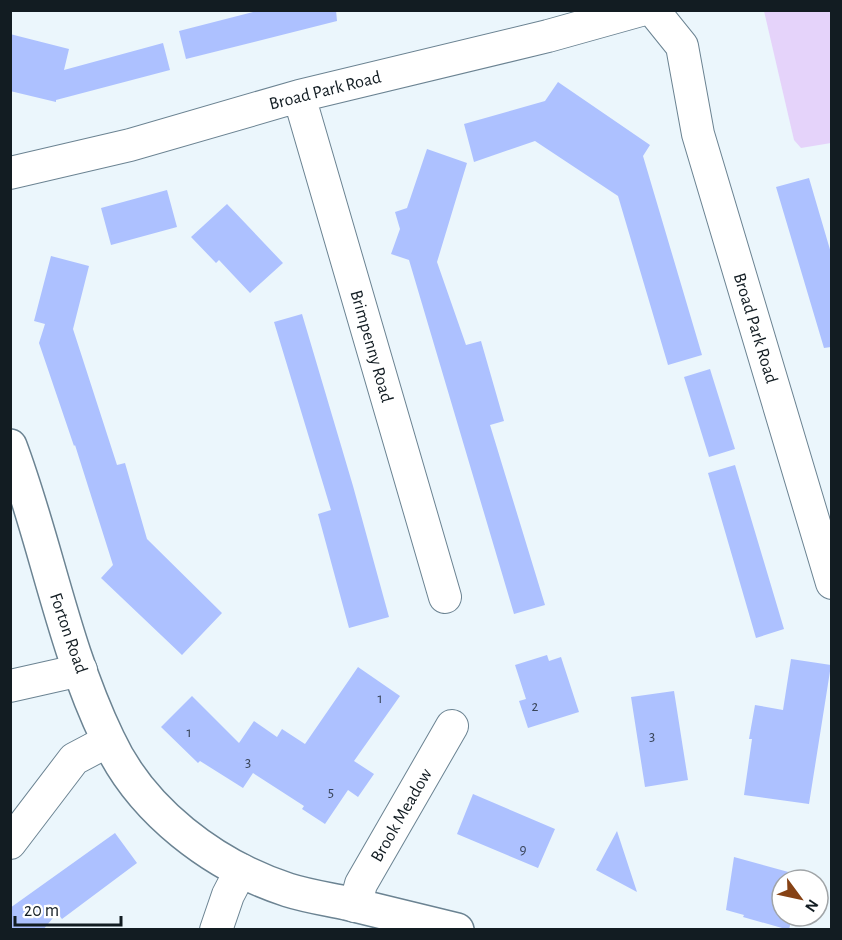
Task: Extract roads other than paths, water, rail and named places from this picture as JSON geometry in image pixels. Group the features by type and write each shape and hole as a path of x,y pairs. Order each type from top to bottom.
{"street":[{"name":"Broad Park Road","path":"10,173 130,145 299,96 548,36 641,10"},
{"name":"Broad Park Road","path":"653,10 682,46 698,134 831,583"},
{"name":"Brimpenny Road","path":"299,96 445,597"},
{"name":"Forton Road","path":"10,446 19,468 57,602 108,741 127,772 156,807 198,845 241,870 288,890 457,930"},
{"path":"10,686 81,670"},
{"name":"Brook Meadow","path":"355,906 361,884 452,726"},
{"path":"10,843 74,759 108,741"},
{"path":"216,930 228,895 241,870"}]}
